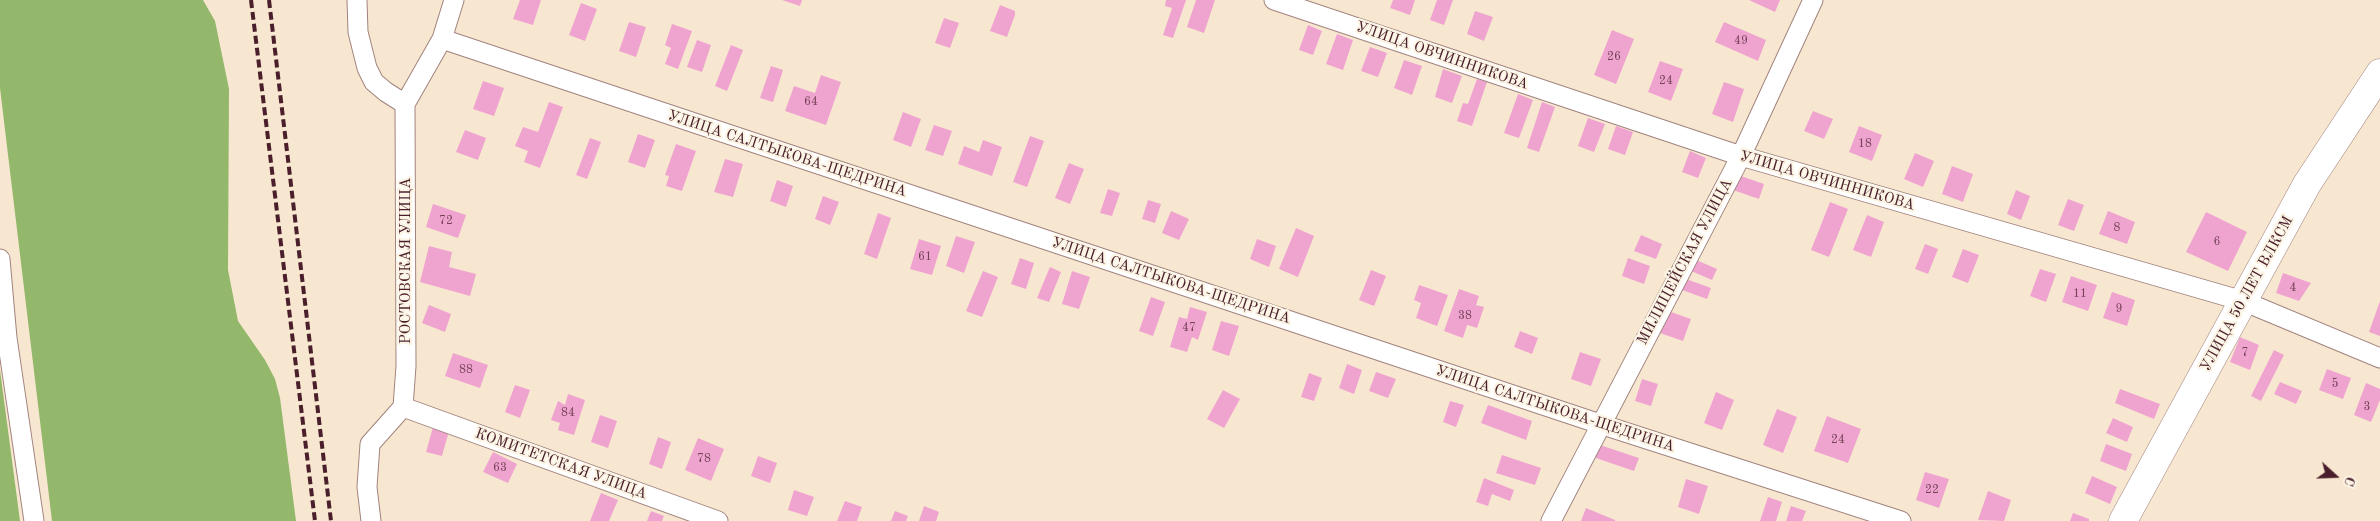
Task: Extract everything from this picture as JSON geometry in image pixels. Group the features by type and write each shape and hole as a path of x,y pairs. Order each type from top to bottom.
{"main road":[{"name":"УЛИЦА 50 ЛЕТ ВЛКСМ","path":"2122,521 2307,184 2376,79"}],"street":[{"path":"357,0 358,32 367,68 380,87 405,104"},
{"name":"РОСТОВСКАЯ УЛИЦА","path":"403,407 406,366 405,104 442,39 454,0"},
{"name":"УЛИЦА ОВЧИННИКОВА","path":"1274,0 1741,156 2243,301 2380,358"},
{"name":"МИЛИЦЕЙСКАЯ УЛИЦА","path":"1551,521 1741,156 1813,0"},
{"name":"УЛИЦА САЛТЫКОВА-ЩЕДРИНА","path":"442,39 1600,424 1901,521"},
{"path":"0,259 7,338 34,521"},
{"path":"371,521 367,487 370,444 403,407"},
{"name":"КОМИТЕТСКАЯ УЛИЦА","path":"403,407 718,521"}],"green space":[{"path":"0,0 203,0 215,21 229,89 228,270 238,321 265,360 275,379 280,398 296,521 52,521 0,88"},
{"path":"0,370 20,521 0,521"}],"building":[{"path":"520,0 541,0 533,25 513,19"},
{"path":"782,0 802,0 800,6"},
{"path":"1166,0 1186,0 1173,38 1163,35 1172,8 1165,6"},
{"path":"1196,0 1215,0 1204,33 1187,27"},
{"path":"1393,0 1415,0 1410,15 1390,8"},
{"path":"1437,0 1453,0 1444,25 1430,20"},
{"path":"1749,0 1780,0 1775,12"},
{"path":"581,3 597,9 585,41 569,35"},
{"path":"1000,5 1015,11 1007,37 990,31"},
{"path":"1475,11 1493,17 1484,41 1467,34"},
{"path":"944,18 959,23 950,48 935,43"},
{"path":"629,22 646,27 636,57 619,51"},
{"path":"1724,22 1766,40 1758,61 1715,42"},
{"path":"672,24 692,31 678,69 665,64 671,48 665,45"},
{"path":"1308,25 1322,31 1313,55 1299,50"},
{"path":"1612,30 1634,39 1616,84 1594,75"},
{"path":"1337,34 1353,40 1343,70 1326,64"},
{"path":"697,40 711,45 702,72 687,67"},
{"path":"731,45 743,50 727,91 715,86"},
{"path":"1370,47 1387,53 1378,77 1361,71"},
{"path":"1404,60 1422,66 1412,95 1394,88"},
{"path":"1660,61 1683,69 1671,101 1648,92"},
{"path":"771,66 783,70 773,102 760,98"},
{"path":"1443,69 1462,76 1452,103 1435,97"},
{"path":"821,75 841,82 826,125 785,111 794,86 815,93"},
{"path":"1477,79 1487,82 1472,126 1457,121 1463,103 1468,104"},
{"path":"483,81 504,88 494,116 473,109"},
{"path":"1724,82 1744,89 1733,122 1712,114"},
{"path":"1518,94 1533,100 1519,138 1504,133"},
{"path":"549,102 563,107 540,168 524,162 528,151 515,146 523,127 538,132"},
{"path":"1542,102 1555,107 1539,152 1527,148"},
{"path":"1813,111 1833,119 1824,139 1804,131"},
{"path":"903,112 921,119 911,147 893,140"},
{"path":"1588,118 1605,124 1594,152 1578,146"},
{"path":"934,125 952,131 943,156 925,150"},
{"path":"1616,126 1633,132 1625,155 1608,149"},
{"path":"1859,126 1882,135 1872,161 1849,152"},
{"path":"465,130 486,138 478,160 456,152"},
{"path":"638,134 655,140 645,168 628,162"},
{"path":"1030,136 1044,141 1027,187 1013,182"},
{"path":"590,138 601,142 587,179 576,175"},
{"path":"983,140 1002,147 992,176 958,164 964,146 979,152"},
{"path":"676,144 696,151 682,191 666,186 669,176 665,175"},
{"path":"1690,151 1706,158 1698,178 1682,172"},
{"path":"1915,153 1934,161 1923,187 1904,179"},
{"path":"725,159 743,164 733,197 714,192"},
{"path":"1069,163 1084,169 1070,204 1055,198"},
{"path":"1952,166 1973,174 1963,202 1942,194"},
{"path":"1738,175 1764,184 1759,199 1733,190"},
{"path":"777,180 793,186 786,207 770,201"},
{"path":"1108,189 1120,193 1112,216 1100,213"},
{"path":"2016,190 2030,196 2021,220 2007,214"},
{"path":"823,196 839,202 830,225 815,219"},
{"path":"2068,199 2084,205 2074,231 2058,225"},
{"path":"1148,200 1161,204 1155,223 1142,219"},
{"path":"1830,202 1848,209 1829,257 1811,250"},
{"path":"433,204 466,215 458,238 426,227"},
{"path":"1171,211 1189,219 1179,240 1162,233"},
{"path":"2108,211 2135,222 2127,244 2099,234"},
{"path":"2206,212 2247,232 2228,271 2186,252"},
{"path":"878,213 891,218 877,259 864,254"},
{"path":"1867,215 1884,222 1871,257 1853,250"},
{"path":"1296,228 1314,236 1298,277 1279,269"},
{"path":"1641,235 1662,244 1656,259 1634,251"},
{"path":"956,236 975,242 964,273 946,266"},
{"path":"919,239 941,246 932,275 910,269"},
{"path":"1257,239 1276,246 1269,267 1250,259"},
{"path":"1925,244 1938,249 1928,274 1915,269"},
{"path":"429,246 452,252 449,267 476,274 470,296 420,282"},
{"path":"1963,249 1979,255 1968,283 1952,277"},
{"path":"1020,258 1034,263 1026,289 1011,284"},
{"path":"1628,258 1650,266 1644,284 1622,276"},
{"path":"1694,259 1717,269 1712,280 1689,270"},
{"path":"1050,267 1061,272 1049,302 1037,298"},
{"path":"2040,269 2056,274 2046,302 2030,296"},
{"path":"1371,270 1386,276 1374,306 1359,300"},
{"path":"983,271 998,277 982,317 966,311"},
{"path":"1072,271 1090,277 1079,309 1062,304"},
{"path":"2283,273 2311,283 2299,301 2276,293"},
{"path":"2071,276 2097,285 2088,311 2062,302"},
{"path":"1686,279 1711,288 1707,299 1682,290"},
{"path":"1419,285 1448,295 1437,326 1416,318 1421,303 1414,300"},
{"path":"1459,289 1479,296 1476,305 1484,307 1477,328 1467,325 1463,338 1444,331"},
{"path":"2112,292 2135,300 2127,326 2103,318"},
{"path":"1151,297 1165,302 1153,336 1139,331"},
{"path":"2380,301 2380,336 2369,332"},
{"path":"429,305 451,314 445,332 422,323"},
{"path":"1190,307 1207,312 1198,340 1192,337 1187,352 1170,347 1179,317 1187,319"},
{"path":"1668,311 1691,319 1683,341 1660,333"},
{"path":"1221,321 1239,326 1229,356 1212,350"},
{"path":"1520,331 1538,338 1532,354 1514,347"},
{"path":"2240,337 2259,345 2250,370 2230,362"},
{"path":"2274,350 2284,355 2261,401 2251,396"},
{"path":"1580,352 1601,359 1591,386 1571,379"},
{"path":"453,353 488,365 480,388 445,376"},
{"path":"1347,364 1362,370 1354,394 1339,388"},
{"path":"2327,369 2351,378 2343,399 2319,390"},
{"path":"1376,372 1396,379 1388,398 1369,391"},
{"path":"1309,373 1322,378 1314,401 1301,397"},
{"path":"1642,379 1658,384 1651,406 1635,401"},
{"path":"2280,382 2302,391 2296,404 2274,394"},
{"path":"2366,383 2380,389 2380,400 2371,422 2354,415"},
{"path":"515,385 530,390 520,418 505,412"},
{"path":"2120,389 2160,404 2154,419 2115,403"},
{"path":"1223,390 1240,399 1224,428 1207,419"},
{"path":"1716,392 1734,400 1722,430 1704,423"},
{"path":"568,394 585,400 574,435 558,430 560,423 551,420 558,401 565,405"},
{"path":"1450,401 1464,405 1456,427 1443,422"},
{"path":"1488,405 1532,421 1526,440 1481,423"},
{"path":"1777,409 1797,417 1783,453 1763,445"},
{"path":"600,415 617,421 608,448 591,442"},
{"path":"1827,416 1861,429 1848,463 1814,451"},
{"path":"2113,418 2133,427 2127,442 2106,433"},
{"path":"433,427 449,431 442,456 426,452"},
{"path":"658,437 671,442 662,469 649,464"},
{"path":"698,438 724,449 711,481 685,470"},
{"path":"1597,444 1639,458 1634,471 1593,457"},
{"path":"2106,444 2132,454 2126,471 2100,461"},
{"path":"493,452 517,464 508,483 483,472"},
{"path":"1502,455 1541,468 1535,485 1496,473"},
{"path":"758,456 777,463 770,483 751,476"},
{"path":"1925,472 1949,479 1939,508 1916,500"},
{"path":"2092,476 2117,487 2110,504 2085,493"},
{"path":"1484,478 1514,490 1510,501 1492,494 1488,506 1476,502"},
{"path":"1686,479 1708,486 1699,514 1678,507"},
{"path":"794,490 814,497 807,516 788,510"},
{"path":"1988,491 2011,500 2004,521 1978,520"},
{"path":"601,493 618,500 609,521 590,521"},
{"path":"1768,497 1782,502 1776,521 1760,521"},
{"path":"845,501 862,507 857,521 837,521"},
{"path":"924,506 939,512 936,521 919,521"},
{"path":"1791,506 1806,511 1802,521 1786,521"},
{"path":"1586,508 1615,520 1615,521 1581,521"},
{"path":"651,511 664,516 662,521 647,521"},
{"path":"895,511 908,516 906,521 891,521"},
{"path":"2073,513 2089,519 2089,521 2070,521"}],"railway":[{"path":"251,0 315,521"},
{"path":"269,0 331,521"}]}
